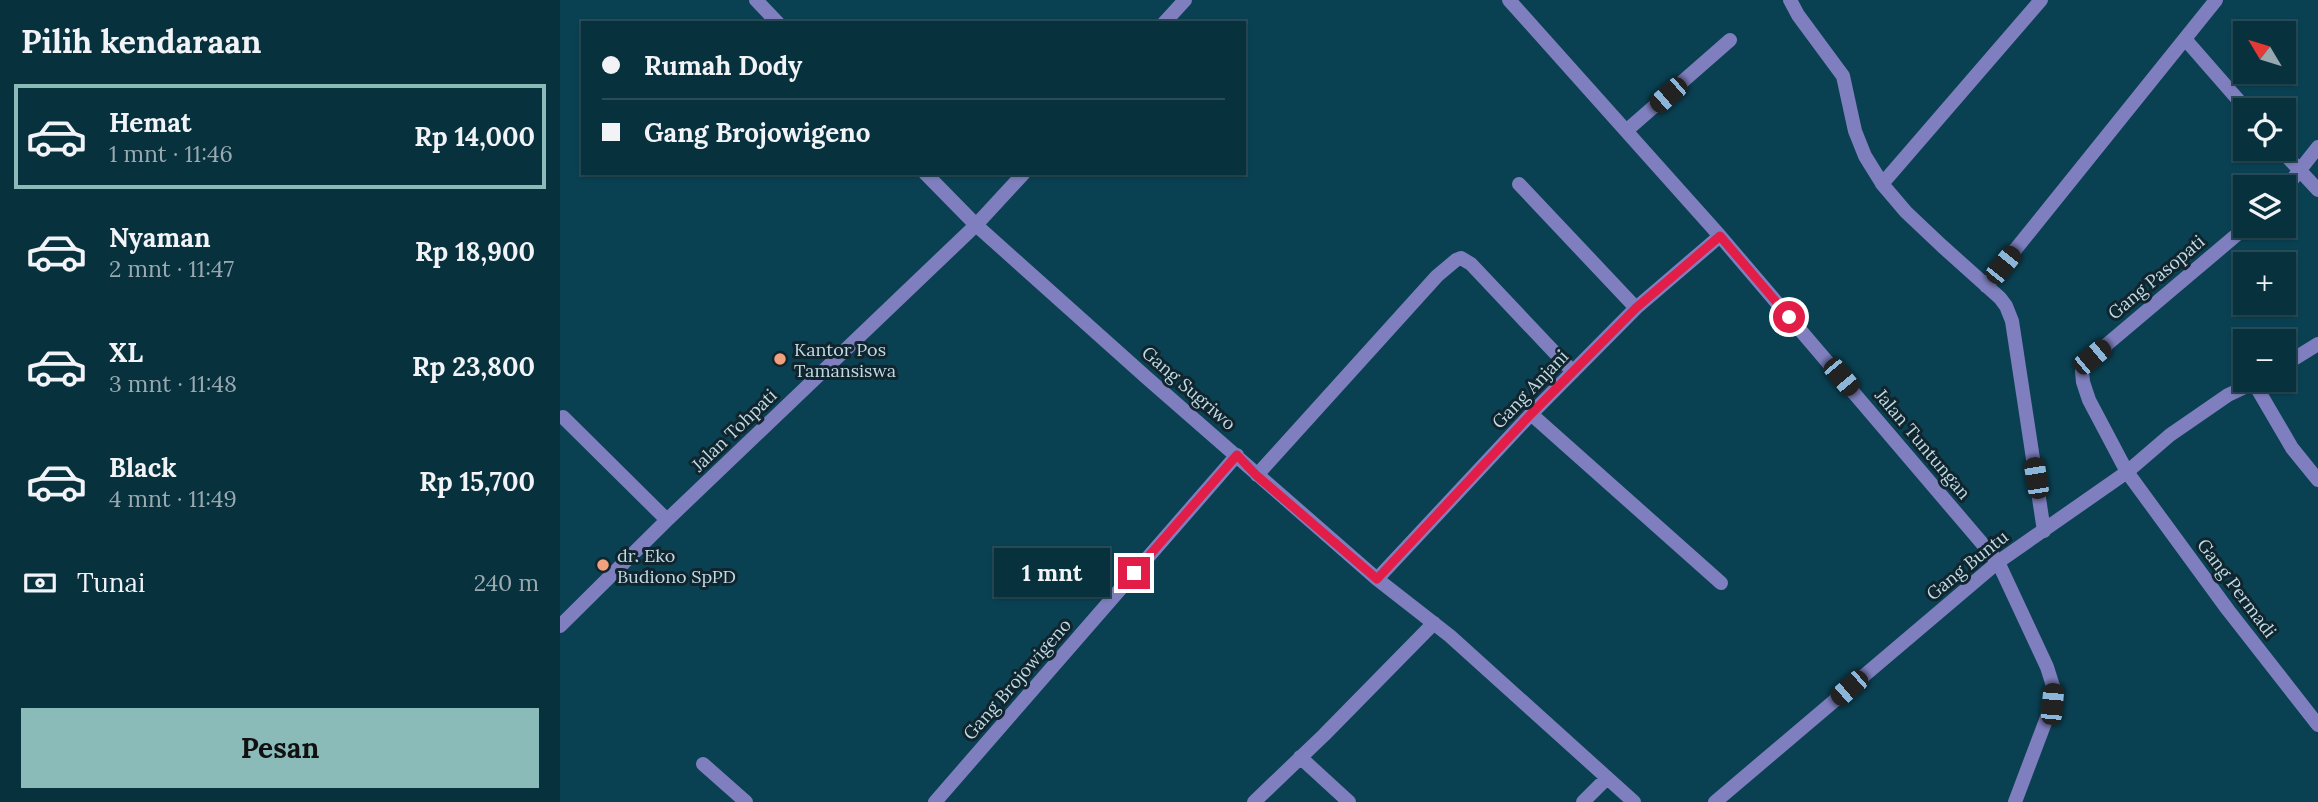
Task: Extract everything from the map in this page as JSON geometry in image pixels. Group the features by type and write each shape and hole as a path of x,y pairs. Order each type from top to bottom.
{"street":[{"path":"756,0 776,21"},
{"path":"1166,21 1185,0"},
{"name":"Jalan Tuntungan","path":"1509,0 1720,236 1998,562 2048,667 2053,687 2052,704 2015,802"},
{"path":"1790,0 1843,76 1855,131 1865,156 1882,184 1906,212 2006,306 2011,321 2044,531"},
{"path":"1882,184 2041,0"},
{"path":"1986,286 2216,0"},
{"path":"2185,39 2237,98"},
{"path":"1626,131 1730,40"},
{"path":"2296,175 2318,147"},
{"path":"2290,161 2318,190"},
{"name":"Gang Sugriwo","path":"927,175 976,225 1237,455 1256,475 1377,579 1434,623 1634,802"},
{"name":"Jalan Tohpati","path":"560,626 976,225 1022,175"},
{"path":"1519,184 1636,308"},
{"name":"Gang Anjani","path":"1377,579 1531,414 1636,308 1720,236"},
{"name":"Gang Pasopati","path":"2127,472 2089,400 2082,372 2092,357 2233,238"},
{"path":"1256,475 1437,276 1461,258 1471,264 1573,372"},
{"path":"2296,358 2318,344"},
{"name":"Gang Buntu","path":"1715,802 1998,562 2127,472 2170,435 2234,392"},
{"path":"2263,392 2292,448 2318,480"},
{"path":"1531,414 1721,583"},
{"path":"563,417 667,520"},
{"name":"Gang Brojowigeno","path":"935,802 1237,455"},
{"name":"Gang Permadi","path":"2127,472 2228,610 2318,725"},
{"path":"1254,802 1434,623"},
{"path":"1300,757 1349,802"},
{"path":"703,764 746,802"},
{"path":"1583,802 1606,779"}],"place":[{"name":"Kantor Pos Tamansiswa","path":"780,359"},
{"name":"dr. Eko Budiono SpPD","path":"603,565"}],"route":[{"path":"1134,573 1237,455 1256,475 1377,579 1531,414 1636,308 1720,236 1789,317"}]}
